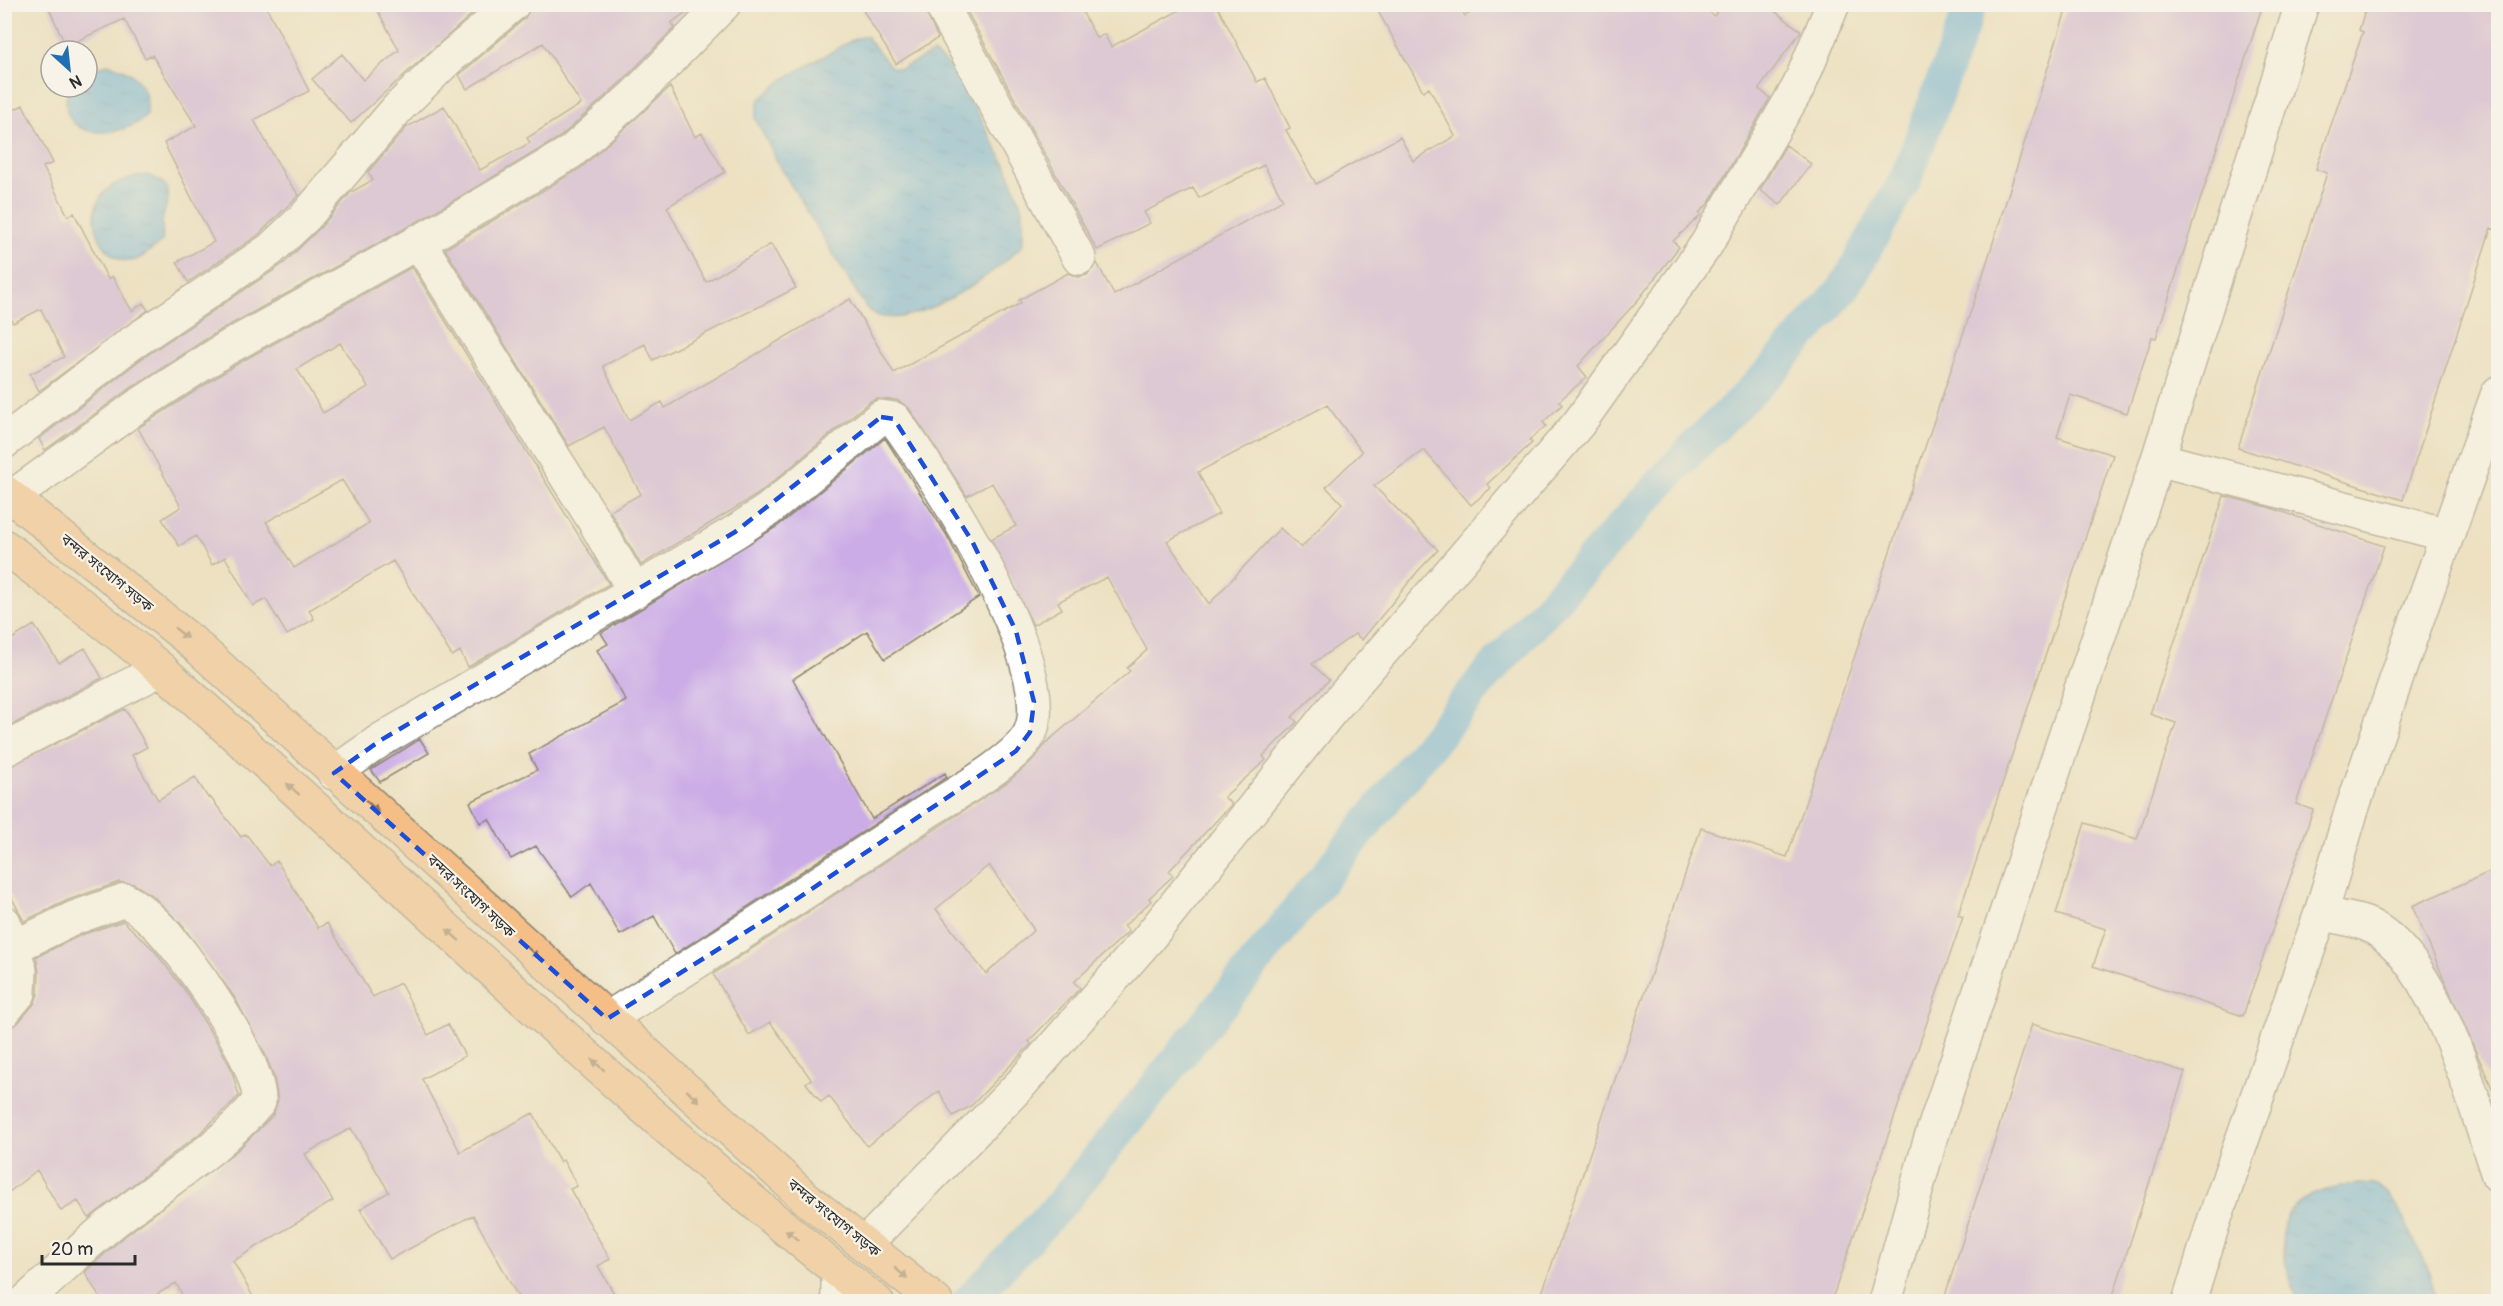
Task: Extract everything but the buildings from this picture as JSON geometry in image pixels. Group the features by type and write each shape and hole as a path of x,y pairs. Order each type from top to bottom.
{"highway":[{"name":"বন্দর সংযোগ সড়ক","path":"8,494 192,642 808,1200 936,1302"},
{"path":"4,546 161,669 779,1225 838,1286 877,1302"},
{"path":"633,1096 658,1065"}],"street":[{"path":"4,442 147,331 270,250 306,216 398,108 447,60 513,4"},
{"path":"8,494 190,371 572,152 635,95 724,4"},
{"path":"941,4 1079,258"},
{"path":"865,1244 1020,1084 1147,940 1330,712 1579,423 1706,245 1799,86 1833,4"},
{"path":"1885,1302 1929,1144 2158,459 2302,4"},
{"path":"418,241 593,519 635,592"},
{"path":"2189,1302 2214,1221 2321,913 2351,812 2499,393"},
{"path":"334,773 381,740 635,592 768,510 881,417 894,419 997,586 1016,631 1034,702 1030,732 1016,751 979,778 776,913 607,1019"},
{"path":"2158,459 2447,535"},
{"path":"4,750 161,669"},
{"path":"4,1011 19,993 20,970 9,934 125,900 140,909 167,937 218,1007 254,1069 260,1090 259,1102 228,1134 188,1168 152,1192 89,1242 25,1302"},
{"path":"2321,913 2367,925 2398,947 2420,973 2457,1054 2499,1175"}],"highlighted area":[{"path":"881,417 894,419 972,541 1016,631 1034,702 1030,732 1016,751 776,913 607,1019 334,773 381,740 735,532"}],"water":[{"path":"866,36 891,67 900,69 933,53 954,69 1007,168 1023,210 1023,244 1011,256 955,296 933,307 893,317 875,314 865,306 780,167 755,118 759,100 785,78 854,39"},
{"path":"107,64 116,66 132,75 143,88 146,96 147,115 123,129 107,132 80,127 70,119 66,105 67,99 99,99 99,67"},
{"path":"147,175 163,183 168,191 162,220 162,241 135,260 119,259 99,238 95,222 96,207 104,192 121,181"},
{"path":"2359,1184 2375,1185 2387,1193 2398,1208 2428,1268 2436,1301 2298,1301 2284,1253 2282,1234 2286,1219 2294,1206 2309,1197 2330,1189"}],"waterway":[{"path":"968,1302 1060,1205 1483,679 1688,453 1768,374 1844,288 1906,178 1971,4"}]}
